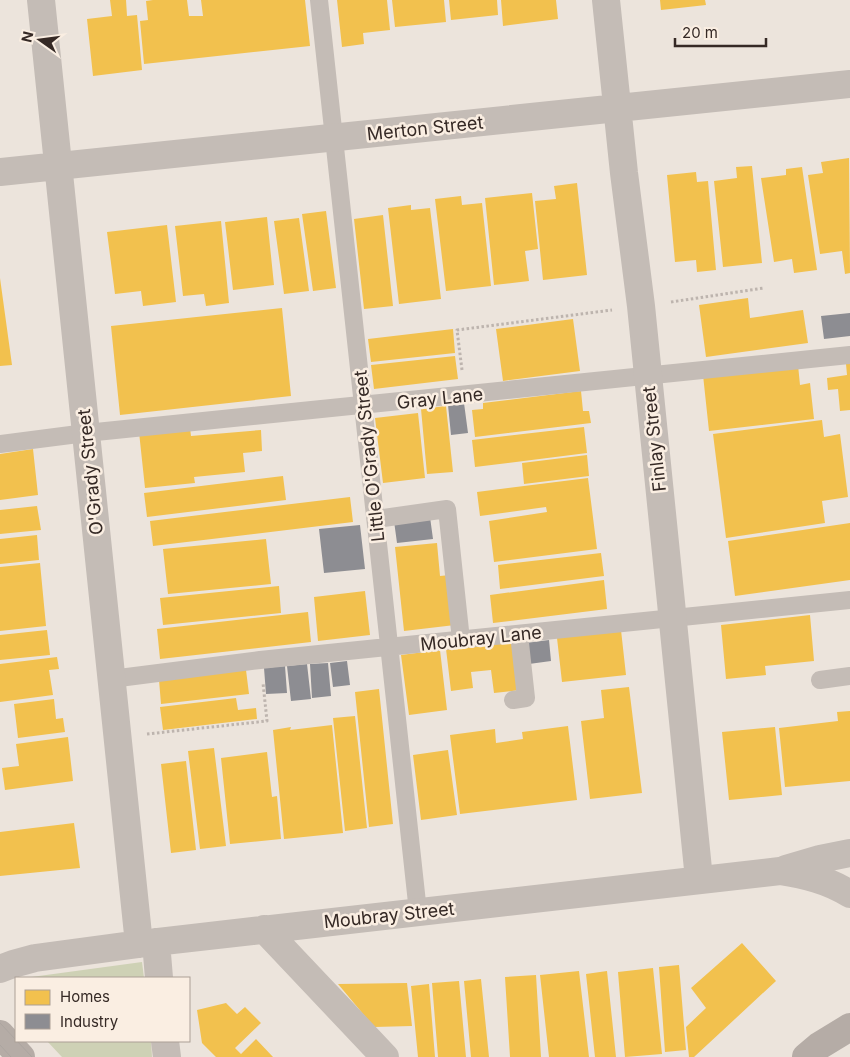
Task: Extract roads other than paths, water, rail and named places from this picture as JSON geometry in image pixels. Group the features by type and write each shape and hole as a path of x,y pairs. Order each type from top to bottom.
{"street":[{"name":"O'Grady Street","path":"41,0 117,738 148,943 160,977"},
{"name":"Finlay Street","path":"606,0 641,306 699,879"},
{"name":"Merton Street","path":"0,172 850,84"},
{"name":"Moubray Street","path":"0,969 35,958 148,943 780,871 804,863 850,853"},
{"name":"Moubray Street","path":"780,871 817,878 850,894"},
{"path":"264,929 385,1057"},
{"path":"813,1051 850,1012"},
{"path":"813,1051 850,1026"},
{"path":"0,1034 21,1057"},
{"path":"165,1042 167,1057"}],"lane":[{"name":"Little O'Grady Street","path":"319,0 418,912"},
{"name":"Gray Lane","path":"0,444 86,433 850,355"},
{"path":"376,519 447,509 461,640"},
{"name":"Moubray Lane","path":"112,679 260,660 850,600"},
{"path":"513,700 526,698 519,634"},
{"path":"820,680 850,676"}],"tram line":[{"path":"0,1023 15,1039"},
{"path":"18,1042 32,1057"},
{"path":"0,1045 11,1057"}]}
